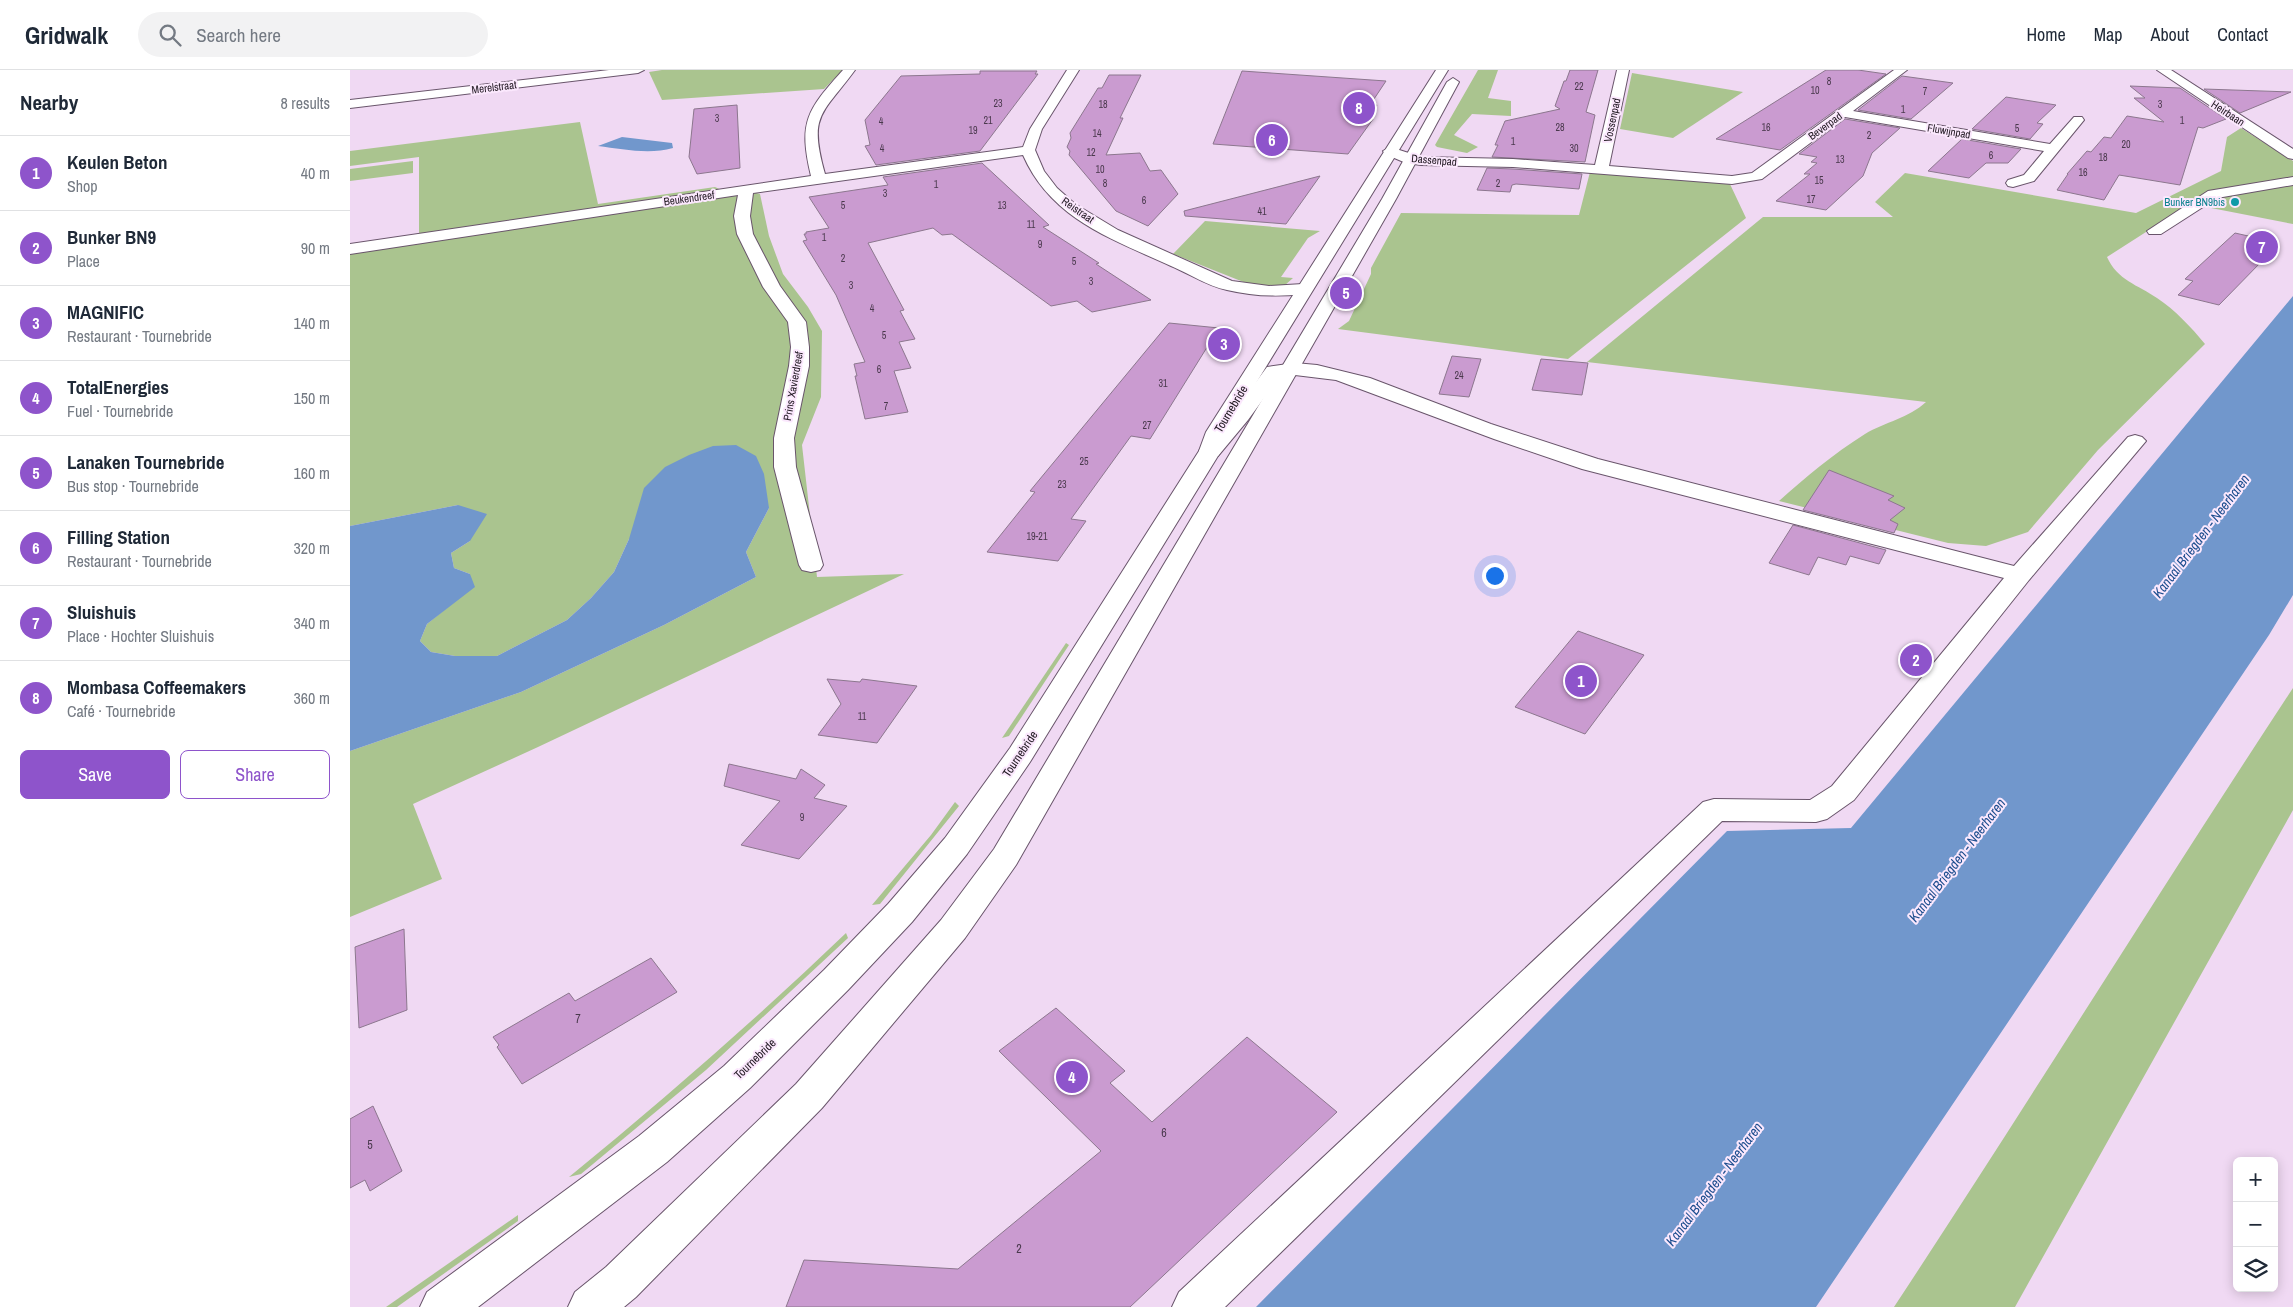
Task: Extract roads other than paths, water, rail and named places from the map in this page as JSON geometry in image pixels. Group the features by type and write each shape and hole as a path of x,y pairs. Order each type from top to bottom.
{"street":[{"name":"Merelstraat","path":"350,104 638,70"},
{"path":"819,179 811,151 810,126 814,113 823,100 850,70"},
{"path":"1028,150 1036,129 1073,70"},
{"name":"Tournebride","path":"590,1307 621,1282 809,1096 953,929 1005,857 1291,368 1406,153 1442,70"},
{"name":"Tournebride","path":"442,1307 660,1143 736,1076 836,980 900,913 956,846 1020,755 1210,451 1216,432 1303,289 1406,153 1460,70"},
{"name":"Vossenpad","path":"1601,170 1623,70"},
{"name":"Beverpad","path":"1747,179 1757,176 1901,70"},
{"name":"Heirbaan","path":"2163,70 2293,155"},
{"name":"Fluwijnpad","path":"1843,113 2054,149"},
{"path":"2013,183 2029,178 2078,120"},
{"name":"Beukendreef","path":"350,248 1028,150"},
{"name":"Reistraat","path":"1028,150 1040,177 1072,209 1109,231 1233,287 1288,291 1303,289"},
{"name":"Dassenpad","path":"1406,153 1513,164 1732,180 1747,179"},
{"path":"2155,231 2213,194 2293,181"},
{"name":"Prins Xavierdreef","path":"746,190 742,216 745,234 772,287 797,322 800,347 799,366 784,438 785,467 810,565"},
{"name":"Reistraat","path":"1233,287 1239,294 1249,299 1290,311"},
{"path":"1210,451 1235,423 1274,372 1291,368 1333,372 1537,449 2020,575"},
{"path":"1194,1307 1714,810 1816,811 1843,793 2020,575 2135,441"}],"water":[{"path":"622,137 672,143 673,148 645,151 598,146"},
{"name":"Kanaal Briegden - Neerharen","path":"2293,296 2293,595 2269,635 1816,1307 1256,1307 1727,831 1851,828"},
{"path":"736,445 756,456 764,474 769,508 746,552 756,577 664,625 521,692 350,751 350,526 458,505 487,514 470,541 451,553 454,568 470,574 475,587 427,624 420,641 431,652 455,656 497,656 567,620 591,598 614,572 629,539 644,488 665,467 713,446"}],"place":[{"name":"Mombasa Coffeemakers","path":"1359,108"},
{"name":"Filling Station","path":"1272,140"},
{"name":"Bunker BN9bis","path":"2235,202"},
{"name":"Sluishuis","path":"2262,247"},
{"name":"Lanaken Tournebride","path":"1346,293"},
{"name":"MAGNIFIC","path":"1224,344"},
{"name":"Bunker BN9","path":"1916,660"},
{"name":"Keulen Beton","path":"1581,681"},
{"name":"TotalEnergies","path":"1072,1077"}]}
